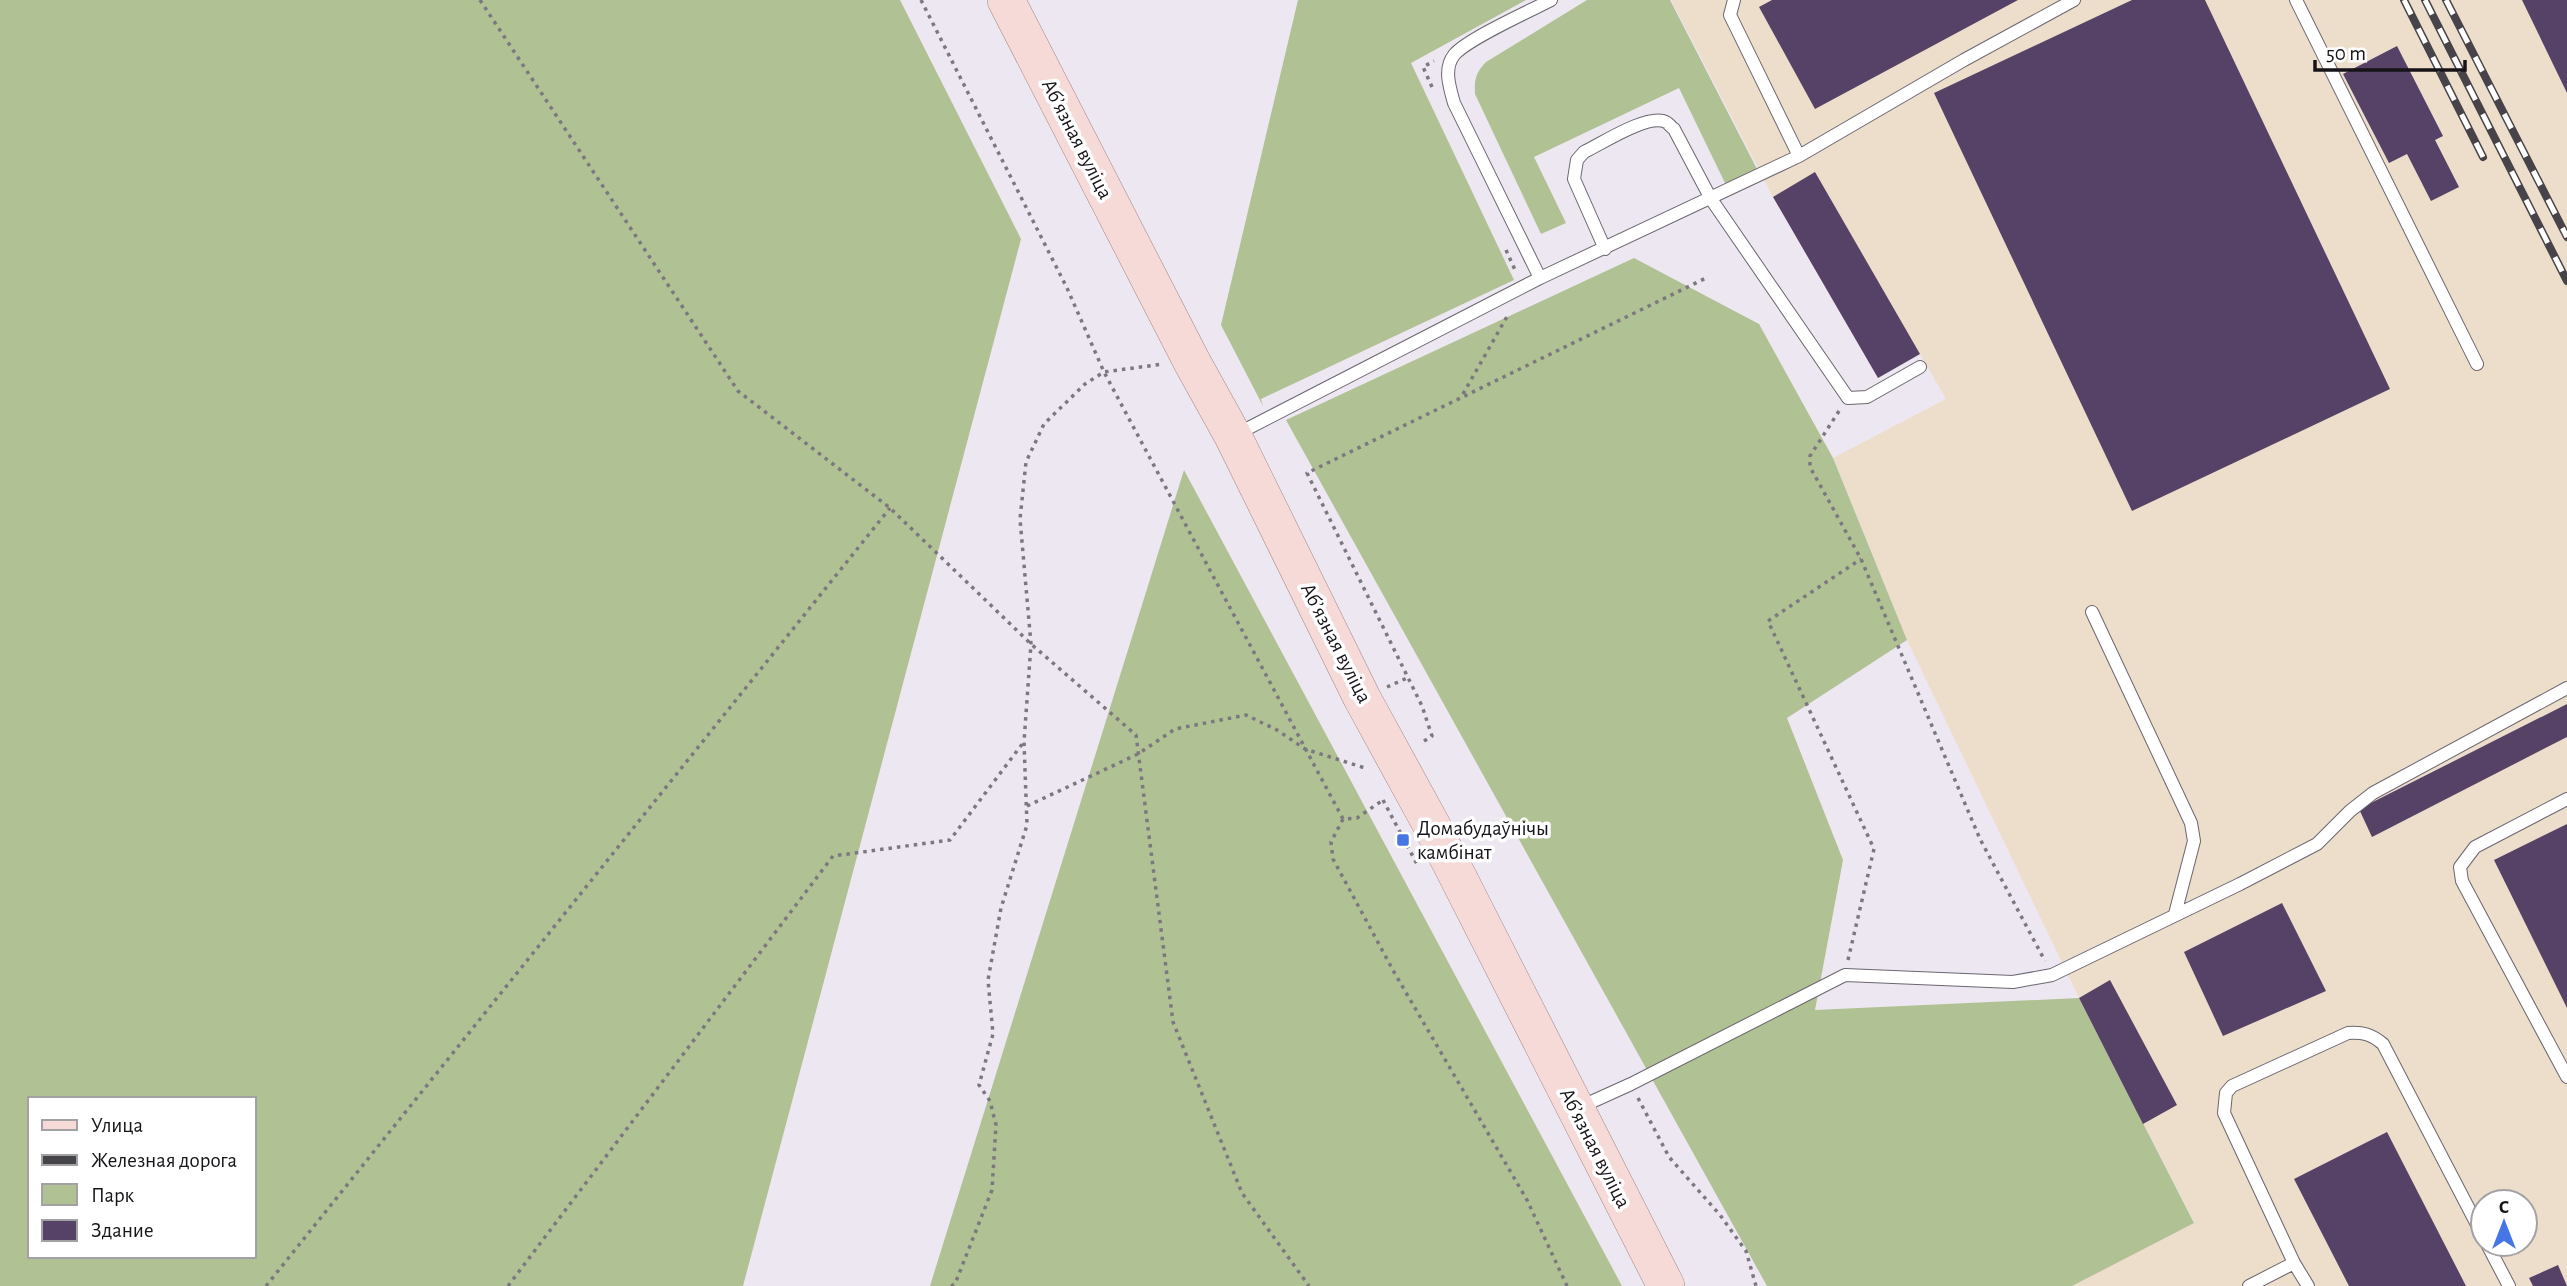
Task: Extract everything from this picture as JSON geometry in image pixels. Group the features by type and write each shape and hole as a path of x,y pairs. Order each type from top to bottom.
{"main road":[{"name":"Абʼязная вуліца","path":"1006,0 1192,362 1233,436 1362,698 1432,826 1666,1286"}],"lane":[{"path":"1541,278 1454,103 1448,73 1454,55 1468,43 1550,0"},
{"path":"1734,0 1730,15 1799,156"},
{"path":"1233,436 1541,278 1799,156 2074,0"},
{"path":"2296,0 2477,364"},
{"path":"1605,249 1574,178 1577,160 1584,152 1641,123 1653,120 1666,122 1674,129 1711,199 1848,398 1867,397 1920,367"},
{"path":"2092,612 2191,823 2194,841 2175,914"},
{"path":"1574,1109 1631,1084 1844,975 2012,982 2052,975 2241,884 2317,844 2372,793 2567,688"},
{"path":"2567,799 2475,847 2460,867 2462,881 2567,1077"},
{"path":"2308,1286 2294,1263 2224,1113 2226,1093 2232,1086 2348,1034 2362,1032 2373,1036 2383,1044 2469,1209"},
{"path":"2494,1258 2509,1286"},
{"path":"2249,1286 2294,1263"}],"path":[{"path":"480,0 738,391 890,508 1031,644 1136,735 1173,1023 1242,1193 1308,1286"},
{"path":"921,0 1062,277 1104,372 1343,819"},
{"path":"1424,741 1432,736 1422,706 1307,473 1706,278"},
{"path":"1462,396 1523,287"},
{"path":"951,1286 956,1284 992,1190 996,1125 990,1101 979,1085 993,1034 988,980 1001,908 1027,825 1024,742 1031,644 1020,519 1026,462 1044,424 1085,384 1104,372 1142,365 1192,362"},
{"path":"1848,398 1810,456 1810,467 1860,559 1980,839 2052,975"},
{"path":"266,1286 890,508"},
{"path":"1844,975 1874,849 1768,621 1860,559"},
{"path":"1027,806 1138,754 1175,729 1246,715 1277,730 1305,749 1370,770"},
{"path":"508,1286 833,856 950,840 1024,742"},
{"path":"1343,819 1357,818 1383,800"},
{"path":"1387,810 1418,866"},
{"path":"1343,819 1331,842 1333,859 1394,972 1527,1200 1567,1286"},
{"path":"1631,1084 1669,1157 1720,1215 1746,1251 1756,1286"}],"shaded area":[{"path":"1671,0 2567,0 2567,1286 2072,1286 2194,1222 2079,998 1907,640 1833,458 1946,399 1920,354 1878,378 1773,197"}],"green space":[{"path":"0,0 900,0 1021,239 743,1286 0,1286"},
{"path":"1298,0 1526,0 1411,63 1514,280 1261,399 1263,406 1221,325"},
{"path":"1587,0 1670,0 1760,175 1726,185 1679,88 1534,157 1566,223 1541,234 1475,94 1475,80 1486,62"},
{"path":"1634,258 1759,324 1833,458 1907,640 1787,718 1843,860 1815,1010 2079,998 2194,1223 2072,1286 1767,1286 1286,420"},
{"path":"1184,470 1622,1286 930,1286"}],"building":[{"path":"1772,0 2018,0 1815,109 1759,7"},
{"path":"2132,0 2205,0 2390,389 2132,511 1934,93"},
{"path":"2522,0 2567,0 2567,93"},
{"path":"2397,46 2443,136 2435,140 2459,187 2431,201 2407,154 2389,163 2343,74"},
{"path":"1815,172 1920,354 1878,378 1773,197"},
{"path":"2567,704 2567,737 2372,837 2359,809"},
{"path":"2567,824 2567,1008 2494,860"},
{"path":"2282,903 2326,991 2223,1036 2184,952"},
{"path":"2110,980 2177,1105 2143,1124 2079,998"},
{"path":"2387,1132 2466,1286 2349,1286 2294,1179"},
{"path":"2558,1265 2567,1286 2533,1286 2529,1278"}],"railway":[{"path":"2404,0 2483,157"},
{"path":"2425,0 2567,281"},
{"path":"2446,0 2567,237"}],"place":[{"name":"Домабудаўнічы камбінат","path":"1403,840"}]}
